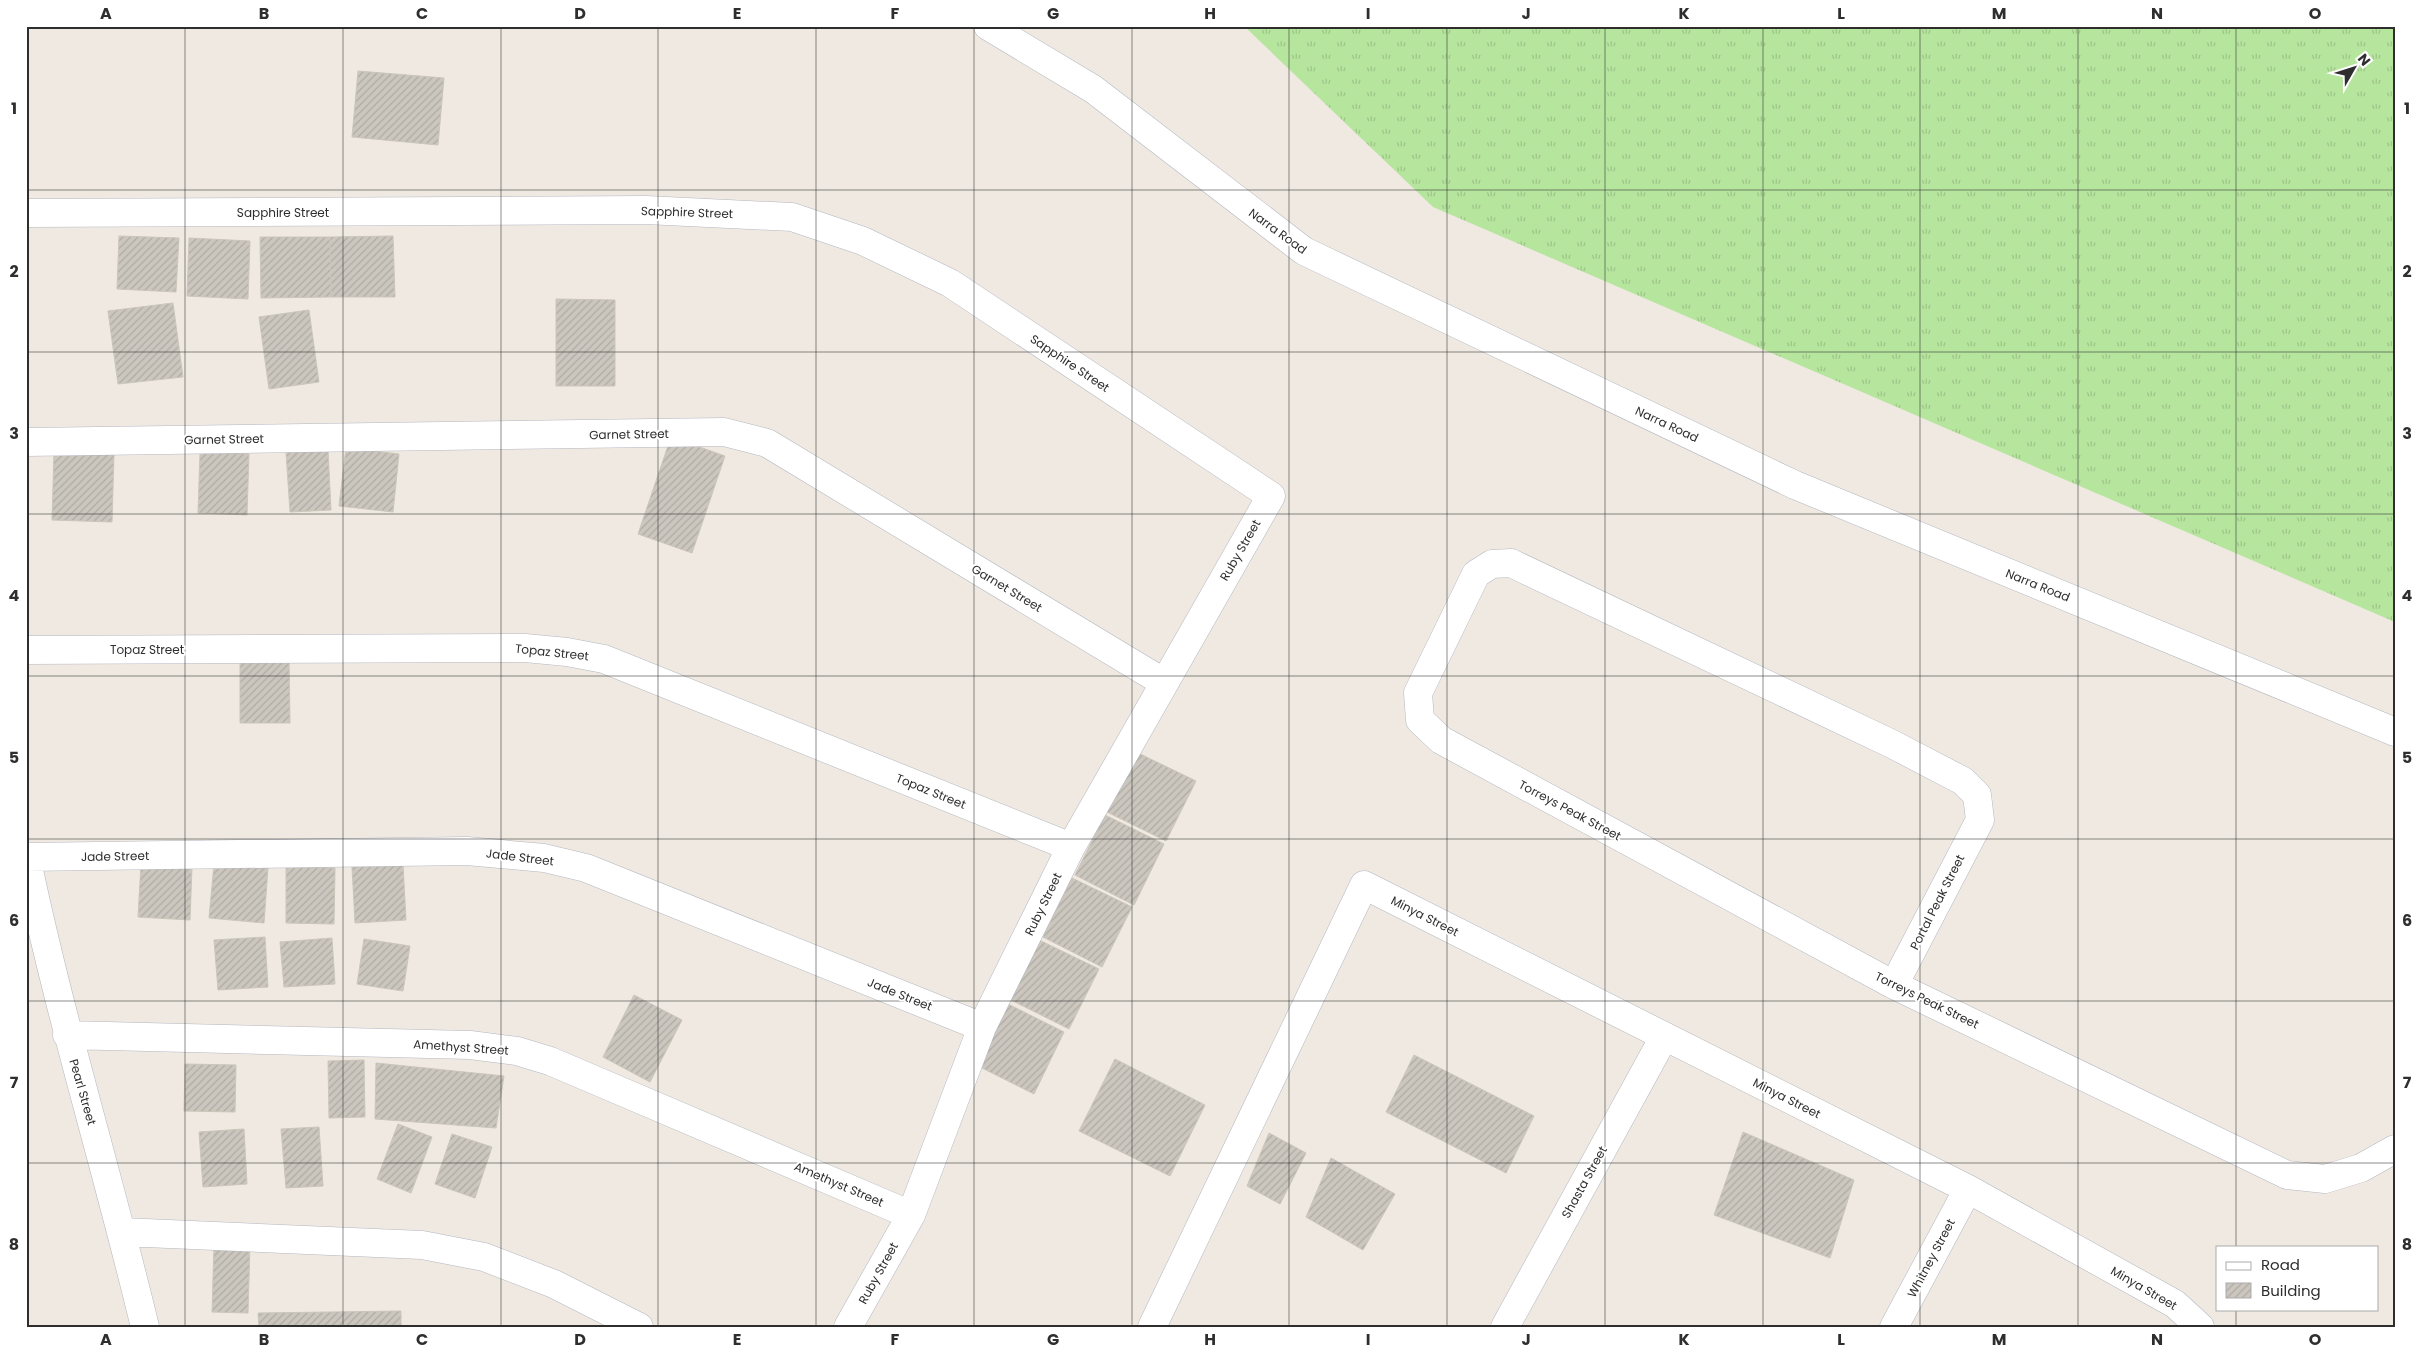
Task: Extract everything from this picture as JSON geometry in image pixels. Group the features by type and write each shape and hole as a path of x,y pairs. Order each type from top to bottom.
{"street":[{"name":"Narra Road","path":"988,26 1093,90 1304,251 1795,485 2395,732"},
{"name":"Sapphire Street","path":"26,213 646,210 792,217 863,241 950,283 1271,496"},
{"name":"Garnet Street","path":"26,442 724,432 767,443 1163,682"},
{"name":"Ruby Street","path":"848,1327 911,1215 982,1027 1071,847 1163,682 1271,496"},
{"name":"Torreys Peak Street","path":"1980,820 1978,795 1964,781 1892,744 1510,563 1492,564 1476,574 1418,693 1420,720 1440,740 1894,985 2287,1175 2324,1179 2361,1168 2395,1149"},
{"name":"Topaz Street","path":"26,650 525,648 567,652 604,659 1071,847"},
{"name":"Portal Peak Street","path":"1894,985 1980,820"},
{"name":"Jade Street","path":"26,856 468,851 544,858 586,868 982,1027"},
{"name":"Pearl Street","path":"26,856 67,1035 122,1232 144,1327"},
{"name":"Minya Street","path":"1152,1327 1364,885 1968,1189 2175,1304 2200,1327"},
{"name":"Amethyst Street","path":"67,1035 470,1045 517,1051 550,1061 911,1215"},
{"name":"Shasta Street","path":"1505,1327 1664,1037"},
{"name":"Whitney Street","path":"1894,1327 1968,1189"},
{"path":"122,1232 422,1245 493,1261 554,1284 640,1327"}],"green space":[{"path":"1244,26 2395,26 2395,622 1433,207"}],"building":[{"path":"358,71 444,78 438,145 352,137"},
{"path":"119,236 179,238 176,292 117,289"},
{"path":"393,236 395,297 331,297 330,237"},
{"path":"260,237 330,237 331,297 261,298"},
{"path":"189,238 250,241 248,299 187,296"},
{"path":"556,299 615,300 615,386 556,386"},
{"path":"173,303 183,377 118,384 108,311"},
{"path":"309,310 319,382 269,389 259,317"},
{"path":"671,437 725,456 692,553 638,534"},
{"path":"346,448 399,454 393,512 339,506"},
{"path":"328,450 331,510 290,512 286,452"},
{"path":"54,452 114,454 112,522 52,520"},
{"path":"200,452 249,454 247,515 198,513"},
{"path":"240,660 289,660 290,723 240,723"},
{"path":"1134,751 1196,781 1166,841 1105,811"},
{"path":"1105,815 1164,844 1134,905 1075,875"},
{"path":"141,864 192,867 190,920 138,917"},
{"path":"214,864 268,868 264,923 209,918"},
{"path":"403,865 406,920 355,923 352,867"},
{"path":"286,867 335,868 334,924 286,923"},
{"path":"1072,878 1132,907 1102,967 1043,937"},
{"path":"265,937 268,987 218,990 214,940"},
{"path":"332,938 335,984 284,987 280,942"},
{"path":"364,939 410,946 403,991 357,984"},
{"path":"1039,940 1099,969 1069,1029 1009,999"},
{"path":"634,995 682,1020 650,1082 603,1057"},
{"path":"1008,1004 1064,1032 1034,1094 978,1066"},
{"path":"1414,1055 1534,1116 1506,1173 1386,1112"},
{"path":"1115,1059 1205,1105 1170,1176 1079,1131"},
{"path":"364,1060 365,1117 329,1118 328,1061"},
{"path":"376,1063 504,1076 496,1128 375,1119"},
{"path":"185,1064 236,1065 235,1112 184,1111"},
{"path":"398,1124 432,1137 411,1193 377,1179"},
{"path":"319,1127 323,1186 286,1188 281,1129"},
{"path":"244,1129 247,1184 203,1187 199,1132"},
{"path":"1743,1132 1854,1180 1830,1258 1714,1215"},
{"path":"1269,1133 1306,1153 1280,1204 1247,1186"},
{"path":"452,1134 492,1147 475,1198 435,1184"},
{"path":"1331,1158 1395,1194 1363,1250 1306,1217"},
{"path":"214,1244 250,1245 248,1313 212,1312"},
{"path":"401,1311 401,1327 259,1327 258,1313"}]}
